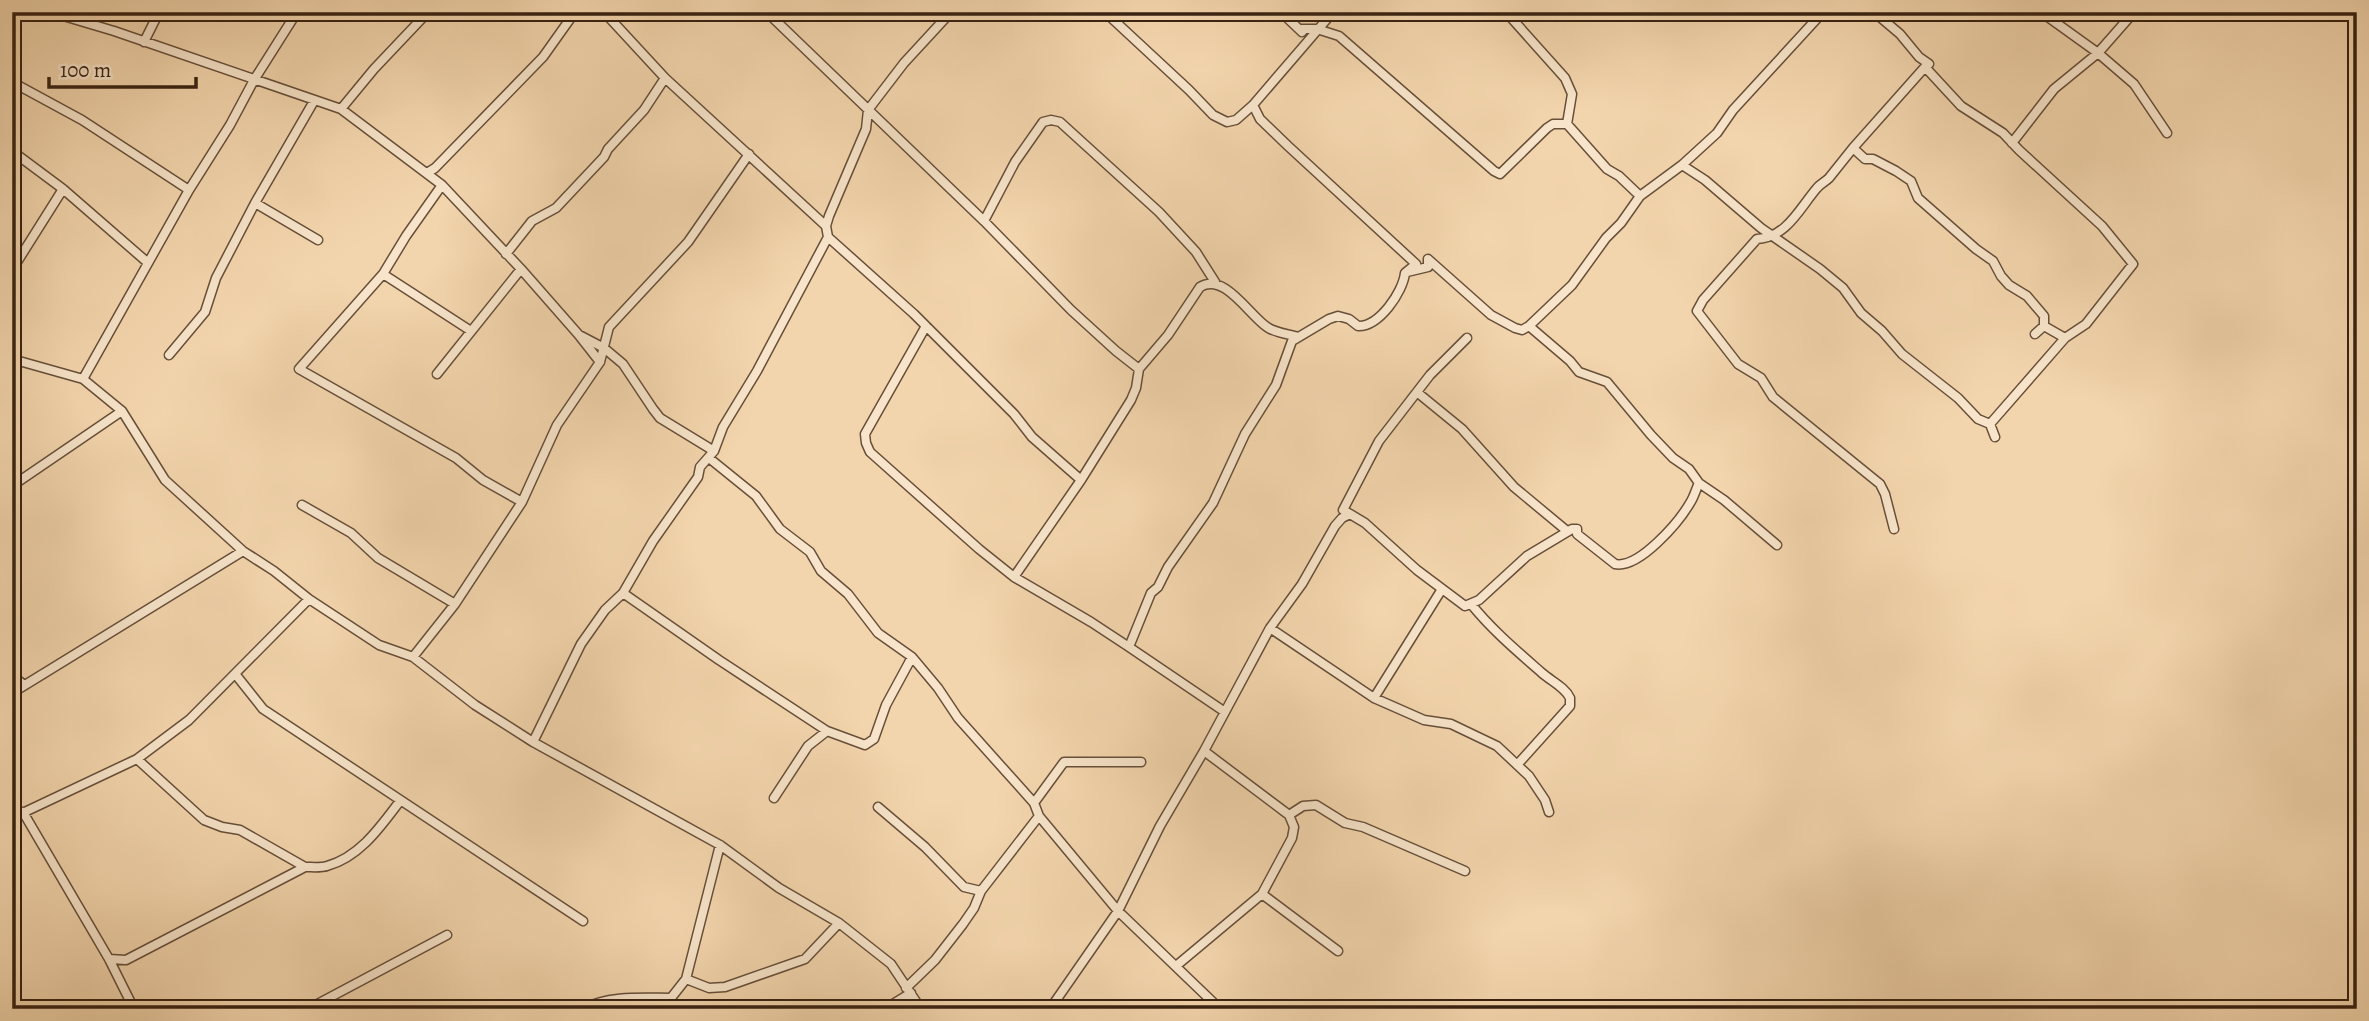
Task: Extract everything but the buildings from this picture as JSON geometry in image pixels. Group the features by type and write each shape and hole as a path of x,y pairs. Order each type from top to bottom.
{"street":[{"path":"50,12 341,109 442,184 521,269 600,362"},
{"path":"144,42 159,12"},
{"path":"83,379 147,262 297,12"},
{"path":"341,109 374,69 428,12"},
{"path":"427,173 435,168 542,57 575,12"},
{"path":"604,12 665,78 826,226"},
{"path":"767,12 778,16 868,110 984,221 1071,310 1139,369"},
{"path":"951,12 904,63 868,110 866,129 826,226 828,237 926,326 1014,414 1031,437 1081,480"},
{"path":"1105,12 1213,115 1227,122 1253,105 1333,12"},
{"path":"1281,12 1302,29 1307,45"},
{"path":"1506,12 1565,78 1572,94 1567,124"},
{"path":"1405,273 1428,267 1428,259 1491,314 1522,330 1529,326 1572,285 1640,196 1682,165 1722,128 1733,110 1823,12"},
{"path":"1874,12 1900,34 1928,64 1827,180 1818,186 1791,223 1772,235 1757,239 1746,249 1703,300 1697,311 1738,364 1761,378 1773,397 1880,484 1894,529"},
{"path":"2041,12 2098,53 2134,84 2167,133"},
{"path":"2012,143 2054,89 2098,53 2134,12"},
{"path":"1302,29 1317,29 1339,36 1465,145 1482,163 1500,174 1547,128 1553,124 1567,124 1607,169 1619,176 1640,196"},
{"path":"1925,67 1961,106 1996,127 2102,226 2133,264 2087,324 2066,338 1990,424"},
{"path":"506,254 532,221 556,208 604,157 608,149 644,110 665,78"},
{"path":"12,82 82,120 189,190"},
{"path":"169,355 205,312 216,278 255,203 314,101"},
{"path":"1129,647 1151,593 1158,587 1168,567 1213,502 1245,434 1276,385 1292,341 1329,318 1338,316 1349,319 1358,326 1375,321 1398,295 1405,273 1416,264 1260,119 1253,105"},
{"path":"984,221 1015,162 1043,122 1060,122 1159,212 1196,252 1214,282 1224,287 1268,328 1299,337"},
{"path":"1853,148 1865,159 1873,159 1911,181 1918,198 1993,261 2001,276 2027,296 2044,316 2044,326 2035,334"},
{"path":"12,151 63,189 147,262"},
{"path":"413,657 454,604 522,502 557,425 600,362 609,327 688,242 749,154"},
{"path":"1682,165 1705,180 1760,228 1843,288 1861,313 1882,331 1902,354 1958,398 1978,419 1990,424 1995,437"},
{"path":"442,184 383,274 299,369 456,458 484,480 522,502"},
{"path":"12,270 63,189"},
{"path":"255,203 318,240"},
{"path":"533,741 581,644 605,610 623,593 653,541 698,477 700,467 711,454 723,426 757,372 828,237"},
{"path":"437,374 521,269"},
{"path":"383,274 471,331"},
{"path":"1014,577 1081,480 1131,400 1139,369 1168,335 1200,287 1214,282"},
{"path":"926,326 865,434 870,452 1014,577 1091,622 1225,712"},
{"path":"1529,326 1579,372 1607,382 1651,435 1689,469 1699,482 1724,499 1777,545"},
{"path":"2044,326 2066,338"},
{"path":"578,334 604,348 623,364 660,418 711,454 756,496 780,529 810,552 821,571 848,594 878,633 912,657 958,718 1034,803 1039,816 1118,911 1220,1009"},
{"path":"1467,338 1430,374 1379,441 1343,510 1365,523 1417,570 1465,606 1479,600 1527,556 1567,531 1577,528 1577,534 1609,560 1620,565 1643,555 1674,524 1690,503 1699,482"},
{"path":"12,359 83,379 122,411 165,480 243,551 379,645 413,657 475,705 533,741 720,845 779,888 838,923 891,964 921,1009"},
{"path":"1418,393 1462,429 1514,486 1567,531"},
{"path":"12,486 122,411"},
{"path":"302,505 351,533 378,558 454,604"},
{"path":"1050,1009 1118,911 1160,826 1270,628 1302,584 1335,526 1350,514"},
{"path":"12,693 243,551"},
{"path":"1374,698 1442,589"},
{"path":"623,593 828,731 865,745 874,739 886,705 912,657"},
{"path":"12,818 137,759 189,720 309,599"},
{"path":"1471,604 1500,636 1552,682 1565,690 1570,698 1570,706 1517,765"},
{"path":"1270,628 1374,698 1424,720 1451,723 1497,746 1529,776 1545,800 1549,812"},
{"path":"236,675 263,709 583,921"},
{"path":"12,676 24,685"},
{"path":"774,798 808,746 828,731"},
{"path":"1177,966 1262,894 1292,838 1294,827 1289,815 1204,751"},
{"path":"137,759 204,820 240,830 305,867"},
{"path":"1034,803 1064,762 1141,762"},
{"path":"109,959 126,960 305,867 327,866 353,853 373,837 400,801"},
{"path":"1289,815 1303,806 1316,805 1345,823 1363,827 1465,871"},
{"path":"878,807 925,847 964,887 981,891"},
{"path":"23,811 109,959 134,1009"},
{"path":"885,1009 909,991 935,960 974,908 981,891 1039,816"},
{"path":"670,1009 671,998 686,979 720,845"},
{"path":"1262,894 1338,951"},
{"path":"686,979 699,986 725,987 805,959 838,923"},
{"path":"308,1009 447,935"},
{"path":"583,1009 594,1003 619,999 671,998"}]}
